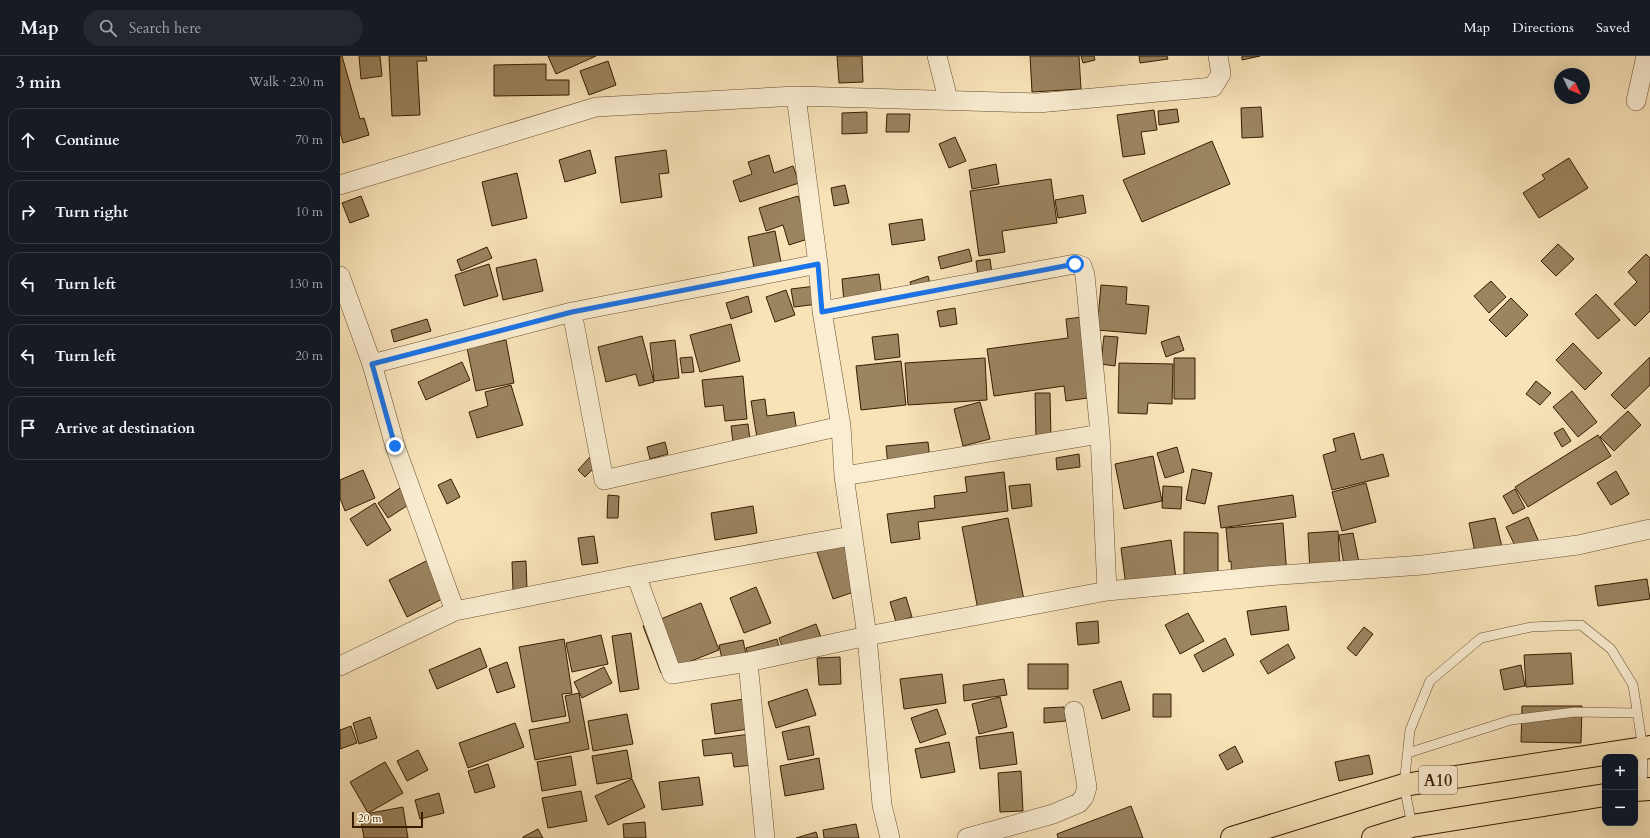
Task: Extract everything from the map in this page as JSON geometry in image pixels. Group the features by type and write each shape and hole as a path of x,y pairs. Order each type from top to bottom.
{"highway":[{"name":"A10","path":"1232,838 1404,785 1647,748"},
{"name":"A10","path":"1373,838 1412,826 1602,795"}],"street":[{"path":"937,56 948,99"},
{"path":"340,185 596,107 796,96 948,99 1038,103 1213,87 1221,74 1218,56"},
{"path":"1636,101 1646,56"},
{"path":"796,96 818,264 822,312 841,426 844,476 851,536 867,636 882,805 890,838"},
{"path":"372,364 572,312 818,264"},
{"path":"822,312 1075,264 1082,266 1085,275 1100,434 1107,591"},
{"path":"340,276 372,364 395,446 455,612"},
{"path":"572,312 604,480 841,426"},
{"path":"844,476 1100,434"},
{"path":"636,575 672,674 748,662 867,636 1107,591 1267,576 1423,565 1578,545 1650,529"},
{"path":"340,666 455,612 636,575 851,536"},
{"path":"748,662 765,838"},
{"path":"967,838 1053,814 1079,803 1084,797 1086,787 1074,711"}],"lane":[{"path":"1412,826 1404,785 1410,730 1430,681 1480,638 1531,627 1581,625 1611,649 1632,685 1637,713 1647,748 1642,789"},
{"path":"1408,754 1511,720 1575,712 1637,713"}],"building":[{"path":"340,56 342,56 360,119 364,118 369,135 343,143 340,132"},
{"path":"359,56 380,56 382,76 361,79"},
{"path":"389,56 426,56 427,61 417,61 420,115 392,116"},
{"path":"548,56 596,56 556,74"},
{"path":"837,56 862,56 863,82 839,83"},
{"path":"1030,56 1079,56 1081,89 1032,92"},
{"path":"1081,56 1094,56 1095,60 1083,63"},
{"path":"1139,56 1167,56 1168,59 1140,63"},
{"path":"1242,56 1260,56 1242,60"},
{"path":"608,61 616,85 589,95 580,71"},
{"path":"546,64 546,80 569,80 569,95 494,96 494,65"},
{"path":"1261,107 1263,137 1242,138 1241,108"},
{"path":"1177,109 1179,122 1159,125 1158,111"},
{"path":"1154,110 1157,130 1141,132 1145,154 1123,157 1117,115"},
{"path":"867,112 867,133 842,134 842,113"},
{"path":"887,114 910,114 909,132 886,132"},
{"path":"955,137 966,161 949,168 939,144"},
{"path":"1212,141 1230,184 1142,222 1123,180"},
{"path":"590,150 596,173 565,182 559,160"},
{"path":"666,150 669,173 659,174 662,197 621,203 615,157"},
{"path":"769,155 774,173 793,166 799,183 740,202 733,181 752,174 748,162"},
{"path":"1569,158 1588,188 1539,218 1523,193 1545,179 1542,175"},
{"path":"996,164 999,184 972,189 969,170"},
{"path":"517,173 527,218 492,226 482,182"},
{"path":"1051,179 1057,223 1002,231 1005,252 979,256 970,191"},
{"path":"845,185 849,203 834,206 831,188"},
{"path":"1083,195 1086,213 1058,218 1055,200"},
{"path":"361,196 369,216 350,223 342,203"},
{"path":"798,196 811,238 789,245 783,225 766,231 759,208"},
{"path":"922,219 925,240 892,245 889,224"},
{"path":"775,231 782,267 755,273 748,237"},
{"path":"1558,244 1574,259 1556,276 1541,261"},
{"path":"487,247 492,258 461,271 457,260"},
{"path":"969,249 972,261 941,269 938,257"},
{"path":"1646,254 1650,258 1650,311 1635,326 1614,304 1637,282 1628,272"},
{"path":"536,259 543,291 503,300 496,268"},
{"path":"990,259 993,281 979,283 976,261"},
{"path":"489,264 498,296 464,306 455,275"},
{"path":"879,274 882,298 844,303 842,279"},
{"path":"928,276 932,290 914,295 910,282"},
{"path":"1491,281 1506,297 1489,313 1474,296"},
{"path":"1101,285 1127,287 1126,304 1149,306 1146,334 1097,330"},
{"path":"816,286 818,304 794,307 791,289"},
{"path":"786,290 795,315 775,322 766,297"},
{"path":"1596,294 1620,320 1598,339 1575,314"},
{"path":"748,296 752,312 731,319 726,303"},
{"path":"1511,298 1528,315 1506,337 1489,320"},
{"path":"955,308 957,324 940,327 937,311"},
{"path":"1091,316 1102,396 1066,401 1064,386 994,396 987,349 1068,338 1066,319"},
{"path":"427,319 431,331 394,342 391,330"},
{"path":"731,324 740,361 700,372 690,335"},
{"path":"898,334 900,357 875,360 872,337"},
{"path":"642,336 654,382 639,386 636,374 606,382 598,347"},
{"path":"1104,336 1118,337 1115,366 1101,364"},
{"path":"1179,336 1184,350 1166,357 1161,342"},
{"path":"506,340 514,383 476,391 467,348"},
{"path":"675,340 679,378 654,381 650,343"},
{"path":"1573,343 1602,373 1585,390 1556,360"},
{"path":"692,357 694,372 682,373 680,358"},
{"path":"1650,357 1650,385 1625,409 1611,395"},
{"path":"985,358 987,400 908,405 905,363"},
{"path":"1174,358 1195,358 1195,399 1174,399"},
{"path":"901,361 906,405 861,410 856,366"},
{"path":"462,362 470,380 426,400 418,382"},
{"path":"1119,363 1173,364 1172,404 1148,403 1147,414 1118,413"},
{"path":"743,376 747,419 725,421 723,405 705,407 702,380"},
{"path":"1536,381 1551,393 1540,405 1526,394"},
{"path":"511,385 523,425 477,438 469,412 488,406 485,392"},
{"path":"1572,391 1597,422 1578,437 1553,407"},
{"path":"1035,393 1050,393 1051,439 1036,440"},
{"path":"765,399 767,416 794,412 797,432 757,438 751,401"},
{"path":"980,402 990,439 963,446 954,409"},
{"path":"1628,411 1641,425 1614,451 1600,437"},
{"path":"748,424 750,440 733,442 731,426"},
{"path":"1563,428 1571,441 1562,447 1554,433"},
{"path":"1354,433 1361,460 1383,454 1389,476 1332,490 1323,455 1336,451 1333,439"},
{"path":"1598,435 1611,456 1528,507 1515,487"},
{"path":"665,442 668,454 650,459 647,447"},
{"path":"928,442 930,460 888,465 886,446"},
{"path":"1177,447 1184,472 1165,478 1157,453"},
{"path":"1079,454 1080,467 1057,470 1056,458"},
{"path":"1153,456 1162,501 1124,509 1115,464"},
{"path":"590,457 598,464 585,477 578,470"},
{"path":"1192,469 1212,473 1205,504 1186,500"},
{"path":"363,470 375,498 345,511 340,498 340,480"},
{"path":"1616,471 1629,494 1611,505 1597,483"},
{"path":"1004,472 1008,511 918,522 920,539 891,543 887,514 935,508 934,496 967,492 965,477"},
{"path":"451,479 460,497 447,504 438,485"},
{"path":"1366,483 1376,522 1342,531 1332,492"},
{"path":"406,484 416,500 388,518 378,503"},
{"path":"1030,484 1032,506 1012,509 1009,486"},
{"path":"1163,486 1182,487 1181,509 1162,508"},
{"path":"1515,489 1525,508 1513,514 1503,496"},
{"path":"608,495 619,496 618,518 607,518"},
{"path":"1293,495 1296,517 1221,528 1218,506"},
{"path":"375,503 391,530 367,546 350,519"},
{"path":"753,506 757,533 715,540 711,513"},
{"path":"1528,517 1539,542 1518,552 1506,527"},
{"path":"1008,518 1024,600 978,610 962,527"},
{"path":"1495,518 1502,547 1475,552 1469,523"},
{"path":"1283,523 1287,575 1232,580 1226,528"},
{"path":"1338,531 1340,570 1310,572 1308,533"},
{"path":"1184,532 1218,533 1218,574 1184,574"},
{"path":"1353,533 1359,562 1344,565 1339,535"},
{"path":"594,536 598,563 582,565 578,538"},
{"path":"842,537 860,590 833,599 815,546"},
{"path":"1171,540 1177,586 1127,594 1121,548"},
{"path":"432,558 450,595 407,617 389,580"},
{"path":"526,561 527,589 513,590 512,562"},
{"path":"1647,579 1650,599 1598,606 1595,586"},
{"path":"756,587 771,623 744,633 730,598"},
{"path":"906,597 912,617 896,622 890,602"},
{"path":"701,603 719,650 661,673 643,626"},
{"path":"1286,606 1289,630 1251,635 1247,611"},
{"path":"1188,613 1204,641 1180,654 1165,625"},
{"path":"1098,621 1099,643 1078,645 1076,623"},
{"path":"816,624 822,640 785,654 779,638"},
{"path":"1364,627 1373,634 1356,656 1347,648"},
{"path":"631,633 639,689 620,692 612,636"},
{"path":"601,635 608,664 572,672 566,643"},
{"path":"1225,638 1234,655 1203,672 1194,655"},
{"path":"564,639 572,693 562,694 566,716 532,722 519,647"},
{"path":"777,639 781,655 750,663 746,648"},
{"path":"743,640 748,664 724,669 719,645"},
{"path":"1288,644 1295,658 1268,674 1260,661"},
{"path":"480,648 487,667 437,689 429,670"},
{"path":"1571,653 1573,684 1526,687 1524,655"},
{"path":"840,657 841,684 819,685 817,658"},
{"path":"507,662 515,687 497,693 489,669"},
{"path":"1028,664 1068,664 1068,689 1028,689"},
{"path":"1521,665 1525,686 1504,690 1500,670"},
{"path":"604,667 612,683 582,698 574,682"},
{"path":"942,674 946,703 904,709 900,679"},
{"path":"1004,679 1007,695 964,701 963,685"},
{"path":"1121,681 1130,710 1102,719 1093,690"},
{"path":"807,689 816,715 776,728 768,702"},
{"path":"579,693 589,749 535,760 529,730 570,722 565,696"},
{"path":"1153,694 1171,694 1171,717 1153,717"},
{"path":"1000,697 1007,727 979,734 972,704"},
{"path":"751,698 755,728 715,734 711,704"},
{"path":"1522,706 1582,706 1581,743 1521,742"},
{"path":"1064,707 1066,721 1044,723 1044,708"},
{"path":"937,709 946,734 920,743 911,718"},
{"path":"627,714 633,744 593,751 588,721"},
{"path":"370,717 377,738 359,744 353,723"},
{"path":"515,723 524,747 468,768 459,743"},
{"path":"351,726 357,743 340,749 340,730"},
{"path":"809,726 814,755 788,760 782,732"},
{"path":"1013,732 1017,764 980,769 976,737"},
{"path":"759,733 762,764 734,767 732,753 704,756 702,740"},
{"path":"949,742 955,772 921,778 915,749"},
{"path":"1235,746 1243,762 1227,770 1219,755"},
{"path":"418,750 428,770 407,781 397,761"},
{"path":"627,750 632,778 597,784 592,756"},
{"path":"1369,755 1373,774 1339,781 1335,762"},
{"path":"571,756 576,785 542,791 537,762"},
{"path":"819,758 824,789 785,796 780,766"},
{"path":"385,762 403,793 368,813 350,782"},
{"path":"488,764 495,787 475,793 468,771"},
{"path":"1021,771 1023,811 1000,812 998,773"},
{"path":"699,777 703,805 662,810 659,782"},
{"path":"632,779 645,807 608,825 595,796"},
{"path":"581,791 587,821 548,828 542,798"},
{"path":"439,793 444,813 420,819 415,800"},
{"path":"1131,806 1143,838 1058,838 1057,834"},
{"path":"403,807 408,838 364,838 360,815"},
{"path":"645,822 646,838 624,838 623,824"},
{"path":"856,824 859,838 824,838 823,830"},
{"path":"538,829 543,838 523,838 523,837"},
{"path":"816,832 818,838 796,838"}],"route":[{"path":"395,446 372,364 572,312 818,264 822,312 1075,264"}]}
